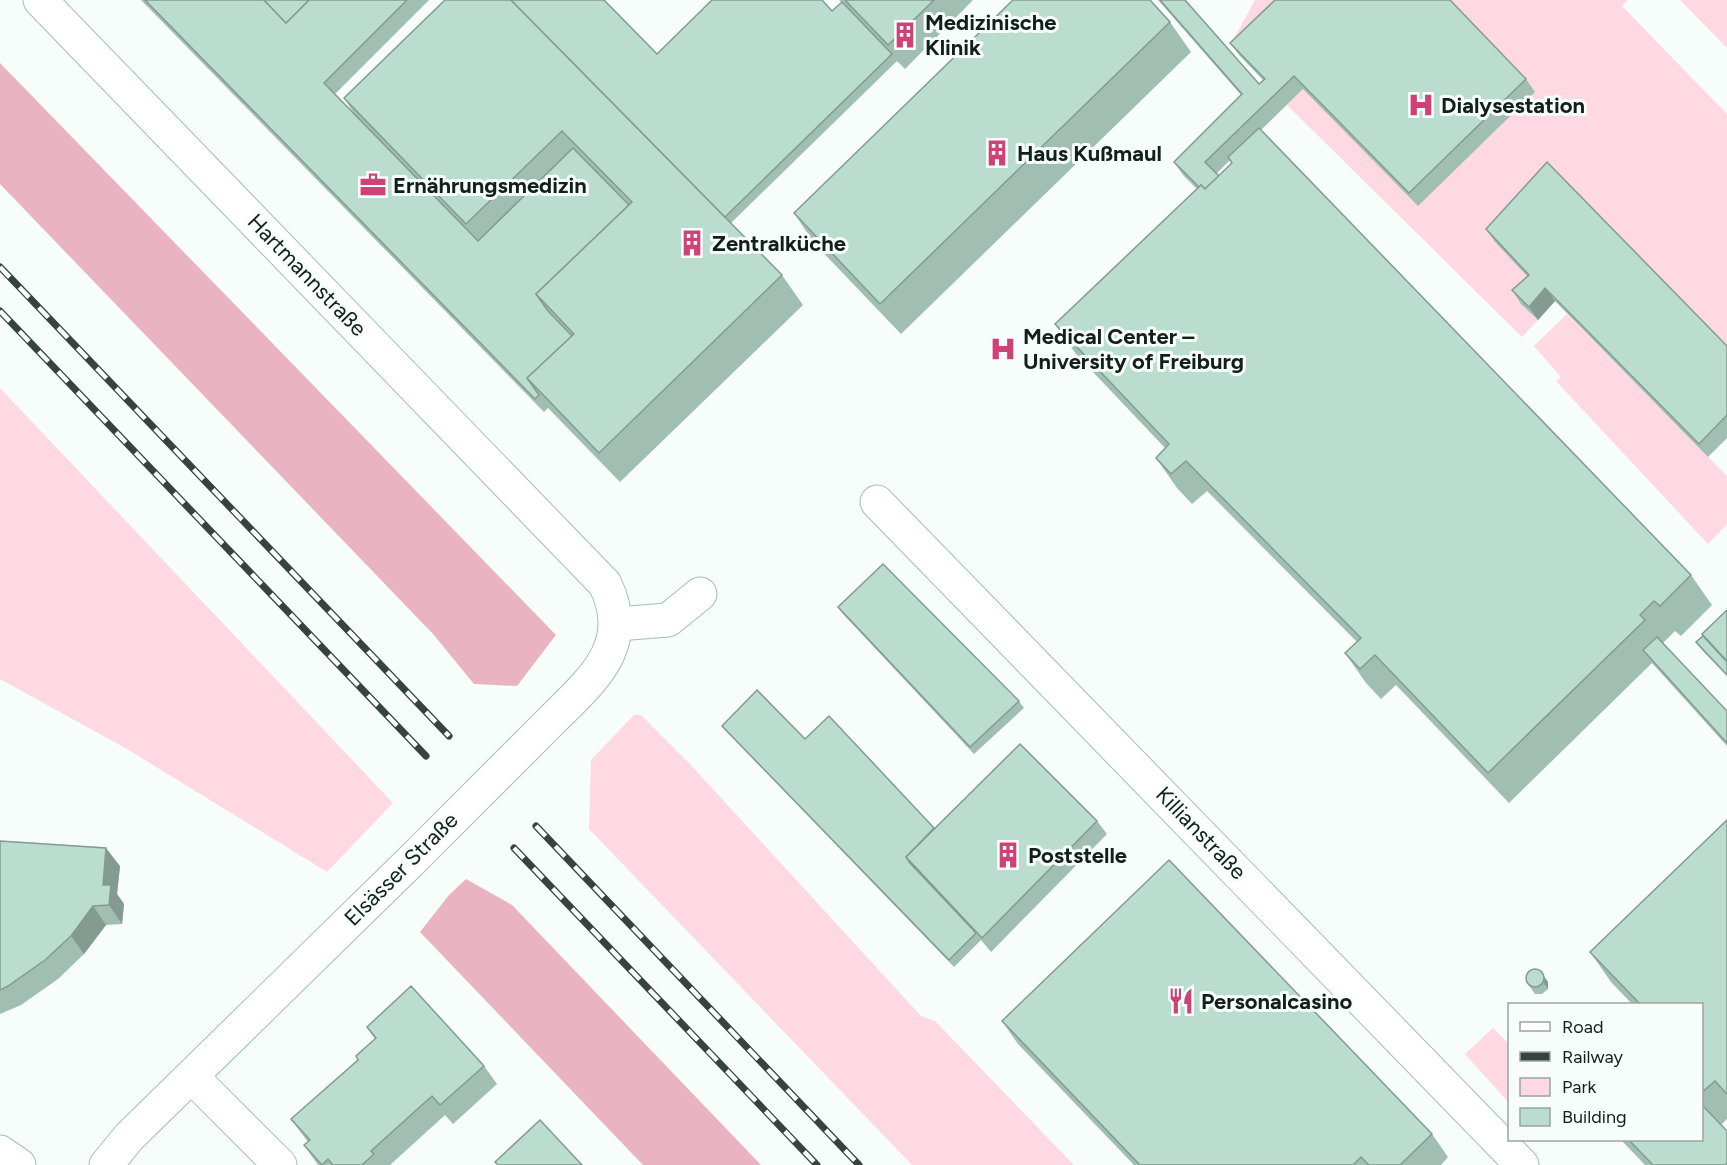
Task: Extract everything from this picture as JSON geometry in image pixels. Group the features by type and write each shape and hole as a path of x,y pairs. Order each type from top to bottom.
{"street":[{"name":"Hartmannstraße","path":"47,2 575,550"},
{"name":"Killianstraße","path":"877,502 1522,1165"},
{"name":"Elsässer Straße","path":"106,1165 129,1137 413,859 603,666 614,641 617,624 615,603 605,584 575,550"},
{"path":"617,624 668,620 700,594"},
{"path":"192,1077 280,1165"},
{"path":"0,1152 19,1165"}],"green space":[{"path":"1255,0 1298,0 1240,56 1231,44"},
{"path":"1447,0 1628,0 1622,6 1727,114 1727,350 1538,288 1522,303 1538,320 1522,337 1287,105 1303,89 1461,164 1535,92"},
{"path":"1680,0 1727,0 1727,48"},
{"path":"1567,314 1727,476 1727,524 1708,544 1556,381 1561,377 1534,346"},
{"path":"0,388 393,803 327,872 127,749 0,679"},
{"path":"634,715 641,715 688,762 921,1016 935,1021 1074,1165 912,1165 589,829 591,760"},
{"path":"1493,1028 1508,1043 1508,1102 1465,1054"}],"shaded area":[{"path":"0,63 556,635 517,686 474,684 433,634 0,184"},
{"path":"466,879 512,905 761,1165 643,1165 420,932 449,895"}],"building":[{"path":"145,0 264,0 286,23 309,0 407,0 324,83 478,241 573,148 629,205 536,294 548,311 572,336 527,378 539,395 535,399"},
{"path":"264,0 309,0 286,23"},
{"name":"Zentralküche","path":"445,0 511,0 782,275 599,453 527,378 574,334 536,294 632,202 562,131 466,224 344,98"},
{"path":"511,0 604,0 657,54 712,0 822,0 832,11 842,2 892,54 725,217"},
{"path":"845,0 934,0 888,45"},
{"name":"Haus Kußmaul","path":"1013,0 1150,0 1170,22 880,304 794,213"},
{"name":"Dialysestation","path":"1160,0 1185,0 1259,84 1265,79 1230,43 1275,0 1450,0 1526,79 1409,193 1294,76 1205,162 1219,176 1205,189 1201,185 1199,187 1174,162 1242,94"},
{"path":"1259,128 1691,575 1660,606 1654,601 1640,615 1645,620 1488,773 1375,655 1360,669 1345,653 1361,638 1186,461 1171,474 1156,458 1169,444 1055,324 1201,185 1205,189 1232,163 1228,157"},
{"path":"1547,162 1727,346 1727,415 1699,444 1545,288 1529,307 1512,290 1529,275 1486,229"},
{"path":"883,564 1019,701 970,747 838,607"},
{"path":"1727,610 1727,661 1702,634"},
{"path":"1703,636 1727,662 1727,675 1696,642"},
{"path":"1657,637 1727,711 1727,743 1643,650"},
{"path":"757,690 805,739 829,716 934,828 906,857 976,933 949,960 722,726"},
{"name":"Poststelle","path":"1020,744 1097,821 982,938 906,857"},
{"path":"1727,820 1727,1094 1715,1081 1703,1091 1703,1003 1639,1003 1590,952"},
{"path":"0,841 106,848 103,885 111,885 109,905 93,906 71,936 45,960 0,990"},
{"name":"Personalcasino","path":"1169,860 1432,1134 1400,1165 1369,1165 1361,1157 1353,1165 1140,1165 1002,1021"},
{"path":"1535,969 1541,972 1544,978 1541,984 1535,987 1529,984 1526,978 1529,972"},
{"path":"411,986 484,1066 440,1105 432,1096 371,1151 374,1154 362,1165 333,1165 328,1159 322,1165 304,1145 310,1140 291,1119 358,1060 356,1056 376,1038 367,1027"},
{"path":"1703,1106 1727,1131 1727,1163 1725,1165 1653,1165 1630,1141 1703,1141"},
{"path":"540,1120 582,1165 498,1165 495,1162"}],"railway":[{"path":"0,267 449,736"},
{"path":"0,311 426,756"},
{"path":"536,826 859,1165"},
{"path":"514,848 817,1165"}],"place":[{"name":"Medizinische Klinik","path":"905,35"},
{"name":"Dialysestation","path":"1421,105"},
{"name":"Haus Kußmaul","path":"997,153"},
{"name":"Ernährungsmedizin","path":"373,185"},
{"name":"Zentralküche","path":"692,243"},
{"name":"Medical Center – University of Freiburg","path":"1003,349"},
{"name":"Poststelle","path":"1008,855"},
{"name":"Personalcasino","path":"1181,1001"}]}
